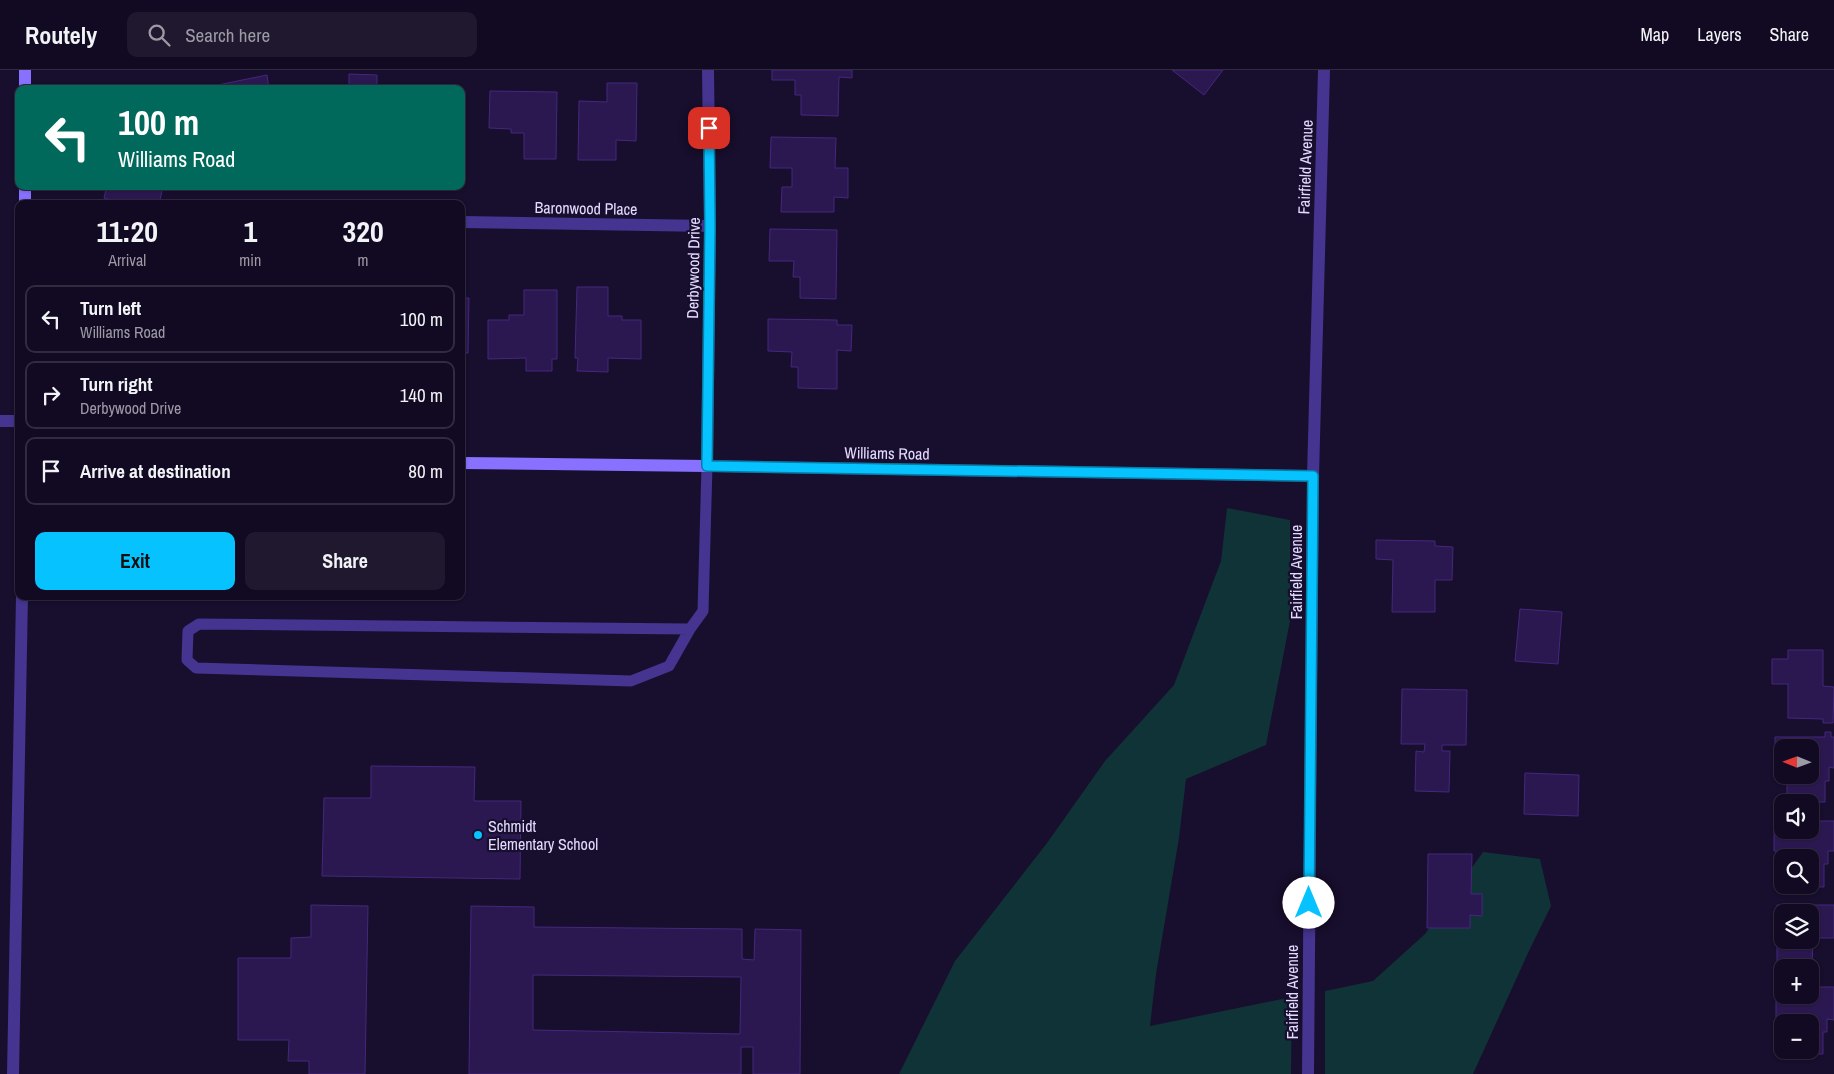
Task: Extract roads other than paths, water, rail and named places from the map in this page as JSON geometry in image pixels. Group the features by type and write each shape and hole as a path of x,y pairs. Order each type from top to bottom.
{"street":[{"path":"25,70 25,85"},
{"name":"Derbywood Drive","path":"707,466 710,226 708,70"},
{"name":"Fairfield Avenue","path":"1308,1074 1313,476 1324,70"},
{"name":"Baronwood Place","path":"465,222 710,226"},
{"path":"0,420 15,421"},
{"name":"Williams Road","path":"465,463 1313,476"},
{"path":"12,1074 22,600"}],"lane":[{"path":"690,629 199,624 188,631 187,660 196,668 631,681 669,666 690,629 703,611 707,466"}],"place":[{"name":"Schmidt Elementary School","path":"478,835"}]}
